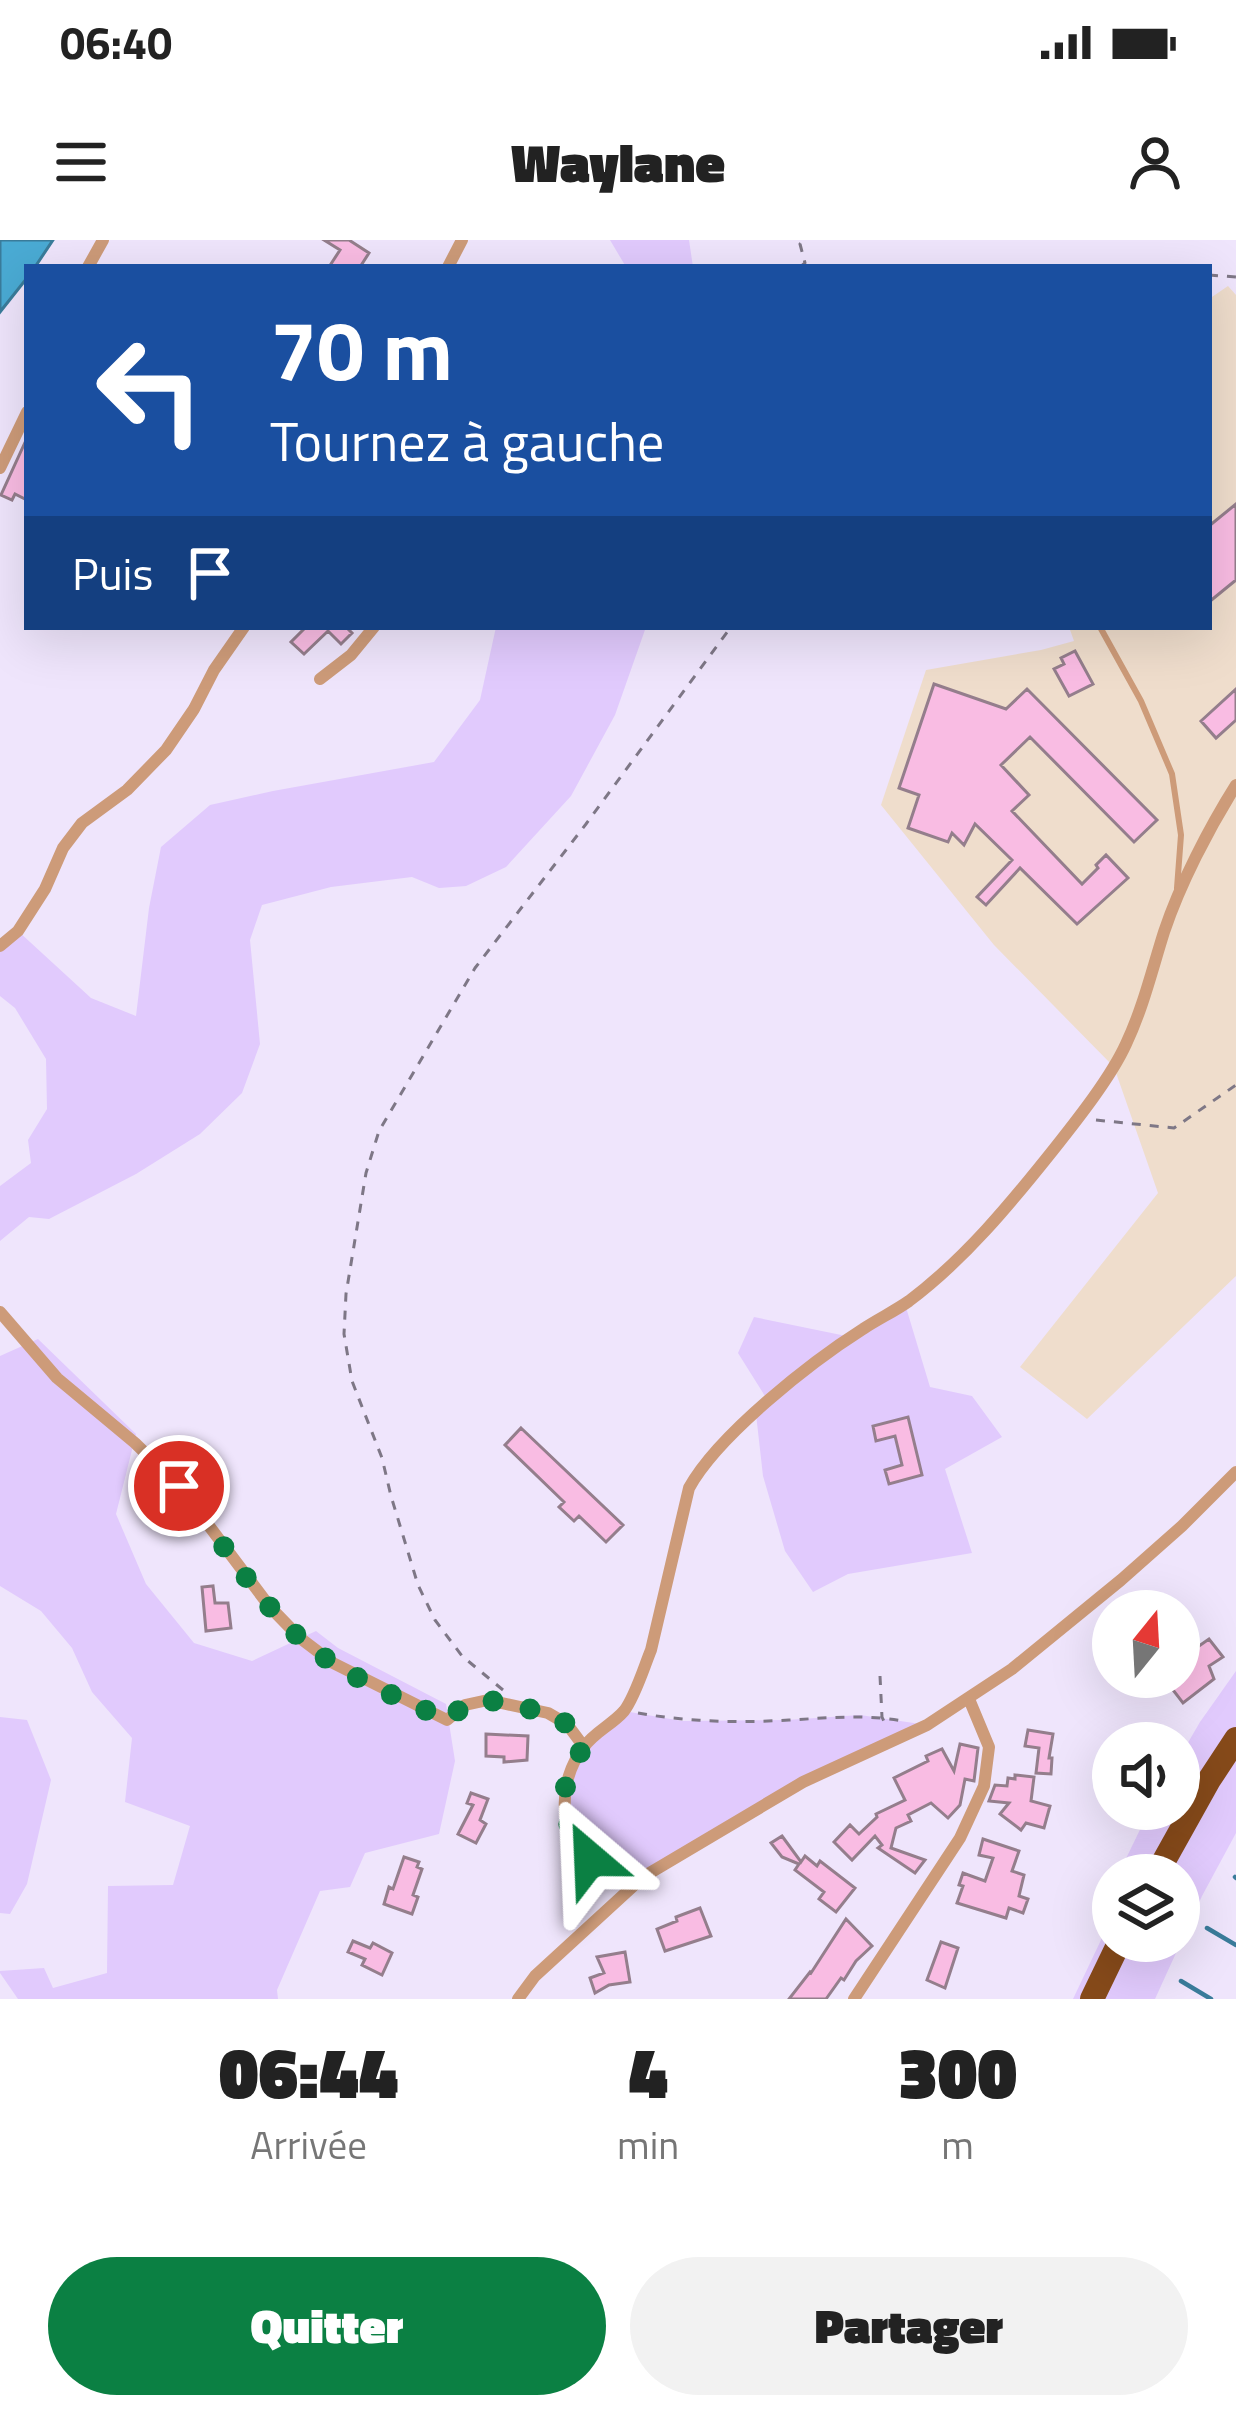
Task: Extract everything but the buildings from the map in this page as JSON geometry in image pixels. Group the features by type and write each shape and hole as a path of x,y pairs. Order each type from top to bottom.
{"highway":[{"path":"1168,1854 1236,1739"},
{"path":"1092,1999 1110,1962"}],"street":[{"path":"0,468 24,418"},
{"path":"0,946 18,931 45,889 63,848 82,823 127,790 166,750 242,630"},
{"path":"320,679 351,655 372,630"},
{"path":"643,1877 608,1869 590,1859 568,1826 565,1791 584,1747 624,1711 651,1650 680,1518 694,1478 768,1401 943,1274 1076,1118 1126,1045 1176,899 1236,785"},
{"path":"0,1312 57,1378 179,1486 269,1607 312,1648 360,1678 447,1720 465,1705 488,1700 548,1713 567,1724 584,1747"},
{"path":"518,1999 535,1976 643,1877 756,1808 927,1725 1012,1669 1182,1526 1236,1472"},
{"path":"854,1999 960,1838 984,1786 989,1747 969,1699"}],"lane":[{"path":"1102,630 1141,701 1172,774 1180,835 1176,899"}],"path":[{"path":"520,1707 462,1656 435,1620 418,1585 382,1458 352,1381 344,1334 346,1294 366,1173 380,1131 475,968 729,630"},
{"path":"1076,1118 1174,1128 1236,1085"},
{"path":"880,1676 882,1717 892,1741"},
{"path":"624,1711 682,1721 860,1715 927,1725"}],"shaded area":[{"path":"610,240 689,240 693,264 624,264"},
{"path":"1228,286 1236,295 1236,1276 1087,1419 1020,1367 1158,1193 1114,1067 994,945 881,805 926,670 1074,641 1070,630 1212,630 1212,297"},
{"path":"495,630 645,630 615,715 571,796 506,867 466,886 439,888 412,877 331,887 262,905 250,940 260,1044 242,1093 200,1134 136,1174 49,1219 29,1217 0,1241 0,1186 31,1163 28,1140 47,1109 46,1059 15,1008 0,996 0,946 18,931 91,998 136,1016 161,847 210,805 434,762 480,700"},
{"path":"905,1304 930,1387 972,1396 1002,1437 945,1469 972,1553 848,1574 813,1592 785,1551 763,1476 756,1414 768,1401 738,1353 754,1317 851,1337"},
{"path":"38,1339 136,1434 116,1514 146,1584 194,1643 252,1661 316,1631 338,1648 446,1704 455,1761 439,1834 365,1853 350,1887 320,1891 277,1990 278,1999 18,1999 0,1973 44,1968 53,1988 107,1973 108,1886 173,1885 190,1826 125,1802 132,1738 92,1692 72,1648 41,1611 0,1586 0,1356"},
{"path":"1236,1671 1236,1833 1200,1900 1200,1854 1128,1854 1140,1830 1200,1830 1200,1722"},
{"path":"624,1711 682,1721 860,1715 927,1725 856,1756 643,1877 608,1869 578,1846 564,1791 579,1753"},
{"path":"0,1717 27,1720 51,1780 27,1884 10,1914 0,1913"},
{"path":"1092,1959 1172,1962 1155,1999 1073,1999"}],"water":[{"path":"0,240 53,240 37,264 24,264 24,282 0,312"}],"waterway":[{"path":"1207,1928 1236,1945"},
{"path":"1181,1981 1211,1999"}],"route":[{"path":"179,1486 269,1607 333,1663 447,1720 465,1705 488,1700 548,1713 567,1724 584,1747 569,1774 563,1807 578,1846 590,1859"}]}
